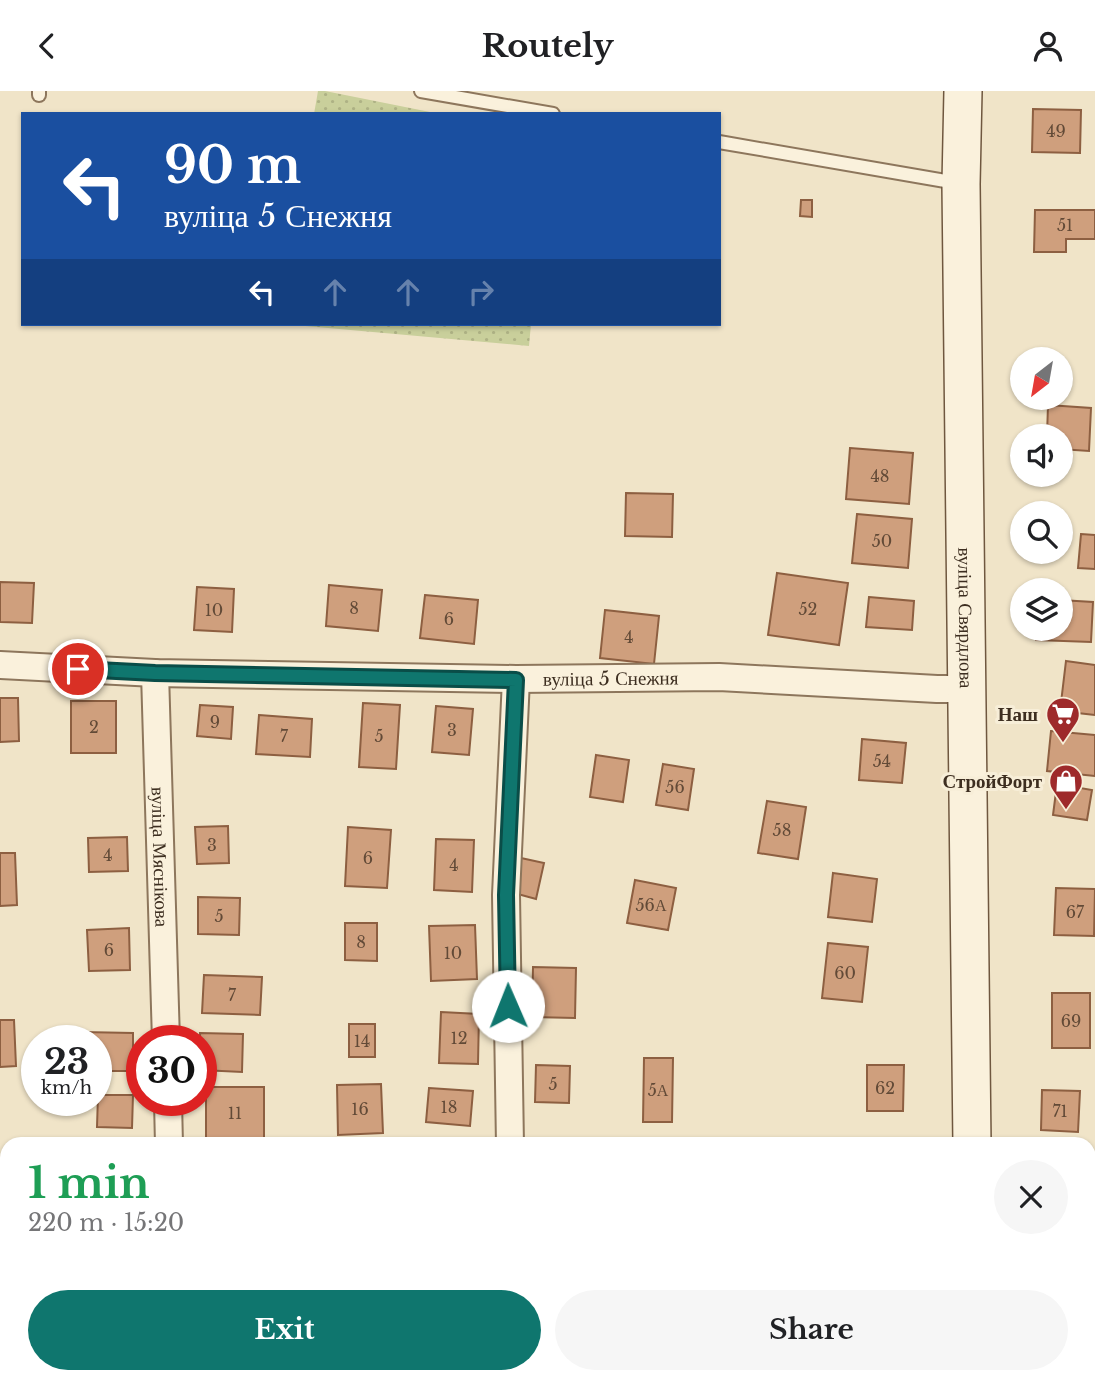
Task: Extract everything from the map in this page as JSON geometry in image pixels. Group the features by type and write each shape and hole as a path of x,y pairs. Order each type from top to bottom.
{"main road":[{"name":"вуліца Свярдлова","path":"963,91 961,184 972,1137"}],"street":[{"name":"вуліца 5 Снежня","path":"0,665 155,673 516,680 719,677 968,689"},
{"name":"вуліца Мяснікова","path":"155,673 166,1025"},
{"path":"510,1137 506,895 516,680"},
{"path":"168,1116 169,1137"}],"lane":[{"path":"422,91 542,112"},
{"path":"721,142 961,184"}],"green space":[{"path":"318,91 325,91 430,112 314,112"},
{"path":"305,326 531,326 529,346"}],"building":[{"path":"1033,109 1081,110 1080,153 1032,152"},
{"path":"801,200 812,200 812,217 800,216"},
{"path":"1035,210 1095,210 1095,239 1066,239 1066,252 1034,252"},
{"path":"1091,408 1089,451 1073,450 1073,424 1047,424 1048,410"},
{"path":"850,448 913,453 909,504 846,499"},
{"path":"626,493 673,494 672,537 625,536"},
{"path":"857,514 912,519 908,568 852,563"},
{"path":"1081,534 1095,535 1095,569 1078,568"},
{"path":"777,573 848,583 839,645 768,635"},
{"path":"0,582 34,583 32,623 0,622"},
{"path":"329,585 382,590 378,631 326,626"},
{"path":"197,587 234,589 232,632 194,630"},
{"path":"425,595 478,600 474,644 420,638"},
{"path":"869,597 914,601 912,630 866,627"},
{"path":"1073,601 1093,602 1091,642 1064,641 1073,641"},
{"path":"605,610 659,616 654,664 600,658"},
{"path":"1066,661 1095,665 1095,715 1060,711"},
{"path":"0,698 18,698 19,741 0,742"},
{"path":"71,701 116,701 116,753 71,753"},
{"path":"363,703 400,705 396,769 359,767"},
{"path":"200,705 233,707 231,739 197,736"},
{"path":"436,706 473,709 469,755 432,752"},
{"path":"259,715 312,719 310,757 256,754"},
{"path":"1051,731 1095,735 1095,776 1047,771"},
{"path":"862,739 906,743 902,783 859,780"},
{"path":"596,755 629,760 623,802 590,797"},
{"path":"663,764 694,769 688,810 656,805"},
{"path":"1057,784 1092,790 1087,820 1053,815"},
{"path":"767,801 806,807 798,859 758,853"},
{"path":"228,826 229,863 197,864 195,827"},
{"path":"348,827 391,830 387,888 345,886"},
{"path":"127,837 128,871 89,872 88,838"},
{"path":"436,839 474,840 472,892 434,890"},
{"path":"0,853 15,853 17,905 0,906"},
{"path":"521,858 544,863 536,899 514,893"},
{"path":"833,873 877,879 872,922 828,917"},
{"path":"635,880 676,888 668,930 627,923"},
{"path":"1056,888 1095,889 1094,936 1054,935"},
{"path":"198,897 240,898 239,935 198,934"},
{"path":"345,923 377,923 377,961 345,960"},
{"path":"475,925 477,979 431,981 429,926"},
{"path":"129,928 130,970 89,971 87,930"},
{"path":"828,943 868,947 862,1002 822,998"},
{"path":"533,967 576,968 575,1018 532,1017"},
{"path":"204,975 262,977 260,1015 202,1013"},
{"path":"1052,993 1090,993 1090,1048 1052,1048"},
{"path":"441,1012 479,1014 478,1064 439,1063"},
{"path":"0,1020 14,1020 16,1066 0,1067"},
{"path":"349,1024 375,1024 375,1057 349,1057"},
{"path":"112,1033 126,1033 126,1071 112,1071"},
{"path":"217,1033 243,1034 242,1072 217,1071"},
{"path":"644,1058 673,1058 672,1122 643,1122"},
{"path":"536,1065 570,1066 569,1103 535,1102"},
{"path":"867,1065 904,1065 903,1111 867,1111"},
{"path":"381,1084 383,1133 338,1135 337,1085"},
{"path":"217,1087 264,1087 264,1137 206,1137 206,1116 217,1116"},
{"path":"429,1088 473,1091 470,1126 426,1122"},
{"path":"1042,1090 1080,1091 1078,1132 1041,1130"},
{"path":"112,1095 126,1095 126,1116 132,1116 132,1128 97,1127 97,1116 112,1116"}],"place":[{"name":"Наш","path":"1063,744"},
{"name":"СтройФорт","path":"1066,811"}],"route":[{"path":"78,669 516,680 506,895 508,1006"}]}
